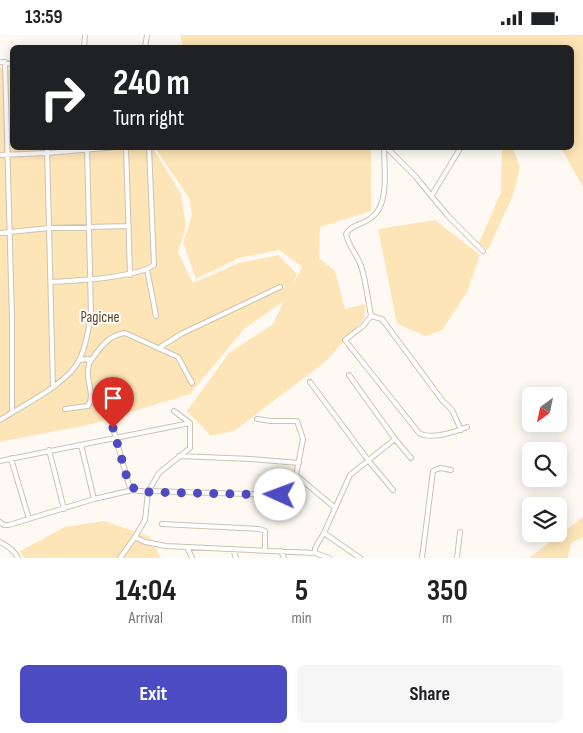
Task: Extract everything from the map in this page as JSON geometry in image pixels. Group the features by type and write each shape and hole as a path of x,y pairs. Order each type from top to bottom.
{"street":[{"path":"2,64 10,194 12,412"},
{"path":"0,155 77,150"},
{"path":"0,420 67,377 79,360 88,335 91,313 87,150"},
{"path":"126,150 130,275"},
{"path":"51,282 130,275 154,265 149,150"},
{"path":"385,150 384,198 381,208 372,218 349,228 346,234 347,242 354,250 361,266 371,316 363,326 345,340 412,426 422,435 429,436 467,427"},
{"path":"388,150 483,251"},
{"path":"432,195 460,150"},
{"path":"47,153 53,387"},
{"path":"0,233 49,228 129,227"},
{"path":"147,269 156,316"},
{"path":"159,348 181,334 280,287"},
{"path":"371,316 382,319 442,400 452,410 461,429"},
{"path":"65,409 88,406 91,400 88,375 90,362 104,342 125,333 178,357 192,383"},
{"path":"79,360 89,359 90,362"},
{"path":"349,375 395,439 412,458"},
{"path":"310,382 368,461 394,490"},
{"path":"174,411 190,423"},
{"path":"257,419 297,421 304,439 296,475 334,507"},
{"path":"0,461 190,423"},
{"path":"120,558 145,521 148,492 159,473 190,448 190,423"},
{"path":"113,428 129,485 133,490"},
{"path":"315,553 315,548 324,533 334,507 350,475 395,439"},
{"path":"81,445 94,499"},
{"path":"49,450 64,509"},
{"path":"179,456 300,463"},
{"path":"12,458 29,519"},
{"path":"422,558 433,471 440,468 451,470"},
{"path":"0,522 4,525 9,525 94,499 133,490 280,495"},
{"path":"162,524 259,529 266,531 264,550"},
{"path":"457,558 460,531"},
{"path":"324,533 360,558"},
{"path":"135,537 145,542 166,546 315,553 329,558"},
{"path":"0,542 8,545 18,558"},
{"path":"187,547 192,558"},
{"path":"233,549 236,558"},
{"path":"282,551 284,558"}],"green space":[{"path":"180,35 583,35 583,187 562,150 574,150 574,45 182,45"},
{"name":"Радісне","path":"0,68 10,70 10,150 154,150 181,194 186,226 178,252 193,283 239,263 278,255 297,274 293,284 302,267 279,250 239,258 196,279 183,243 192,216 189,198 156,150 371,150 371,211 320,227 319,258 335,271 345,309 365,304 364,319 325,362 234,431 211,436 187,411 229,353 273,324 284,301 245,328 190,394 92,424 0,442"},
{"path":"502,150 514,150 520,168 513,195 488,250 479,243 501,192"},
{"path":"435,220 480,255 467,292 442,330 426,336 397,324 378,229"},
{"path":"583,517 583,537 571,543 568,558 529,558 550,542 567,542 567,529"},
{"path":"104,521 150,537 161,558 24,558 20,551 65,527"}],"route":[{"path":"113,428 129,485 133,490 280,495"}]}
